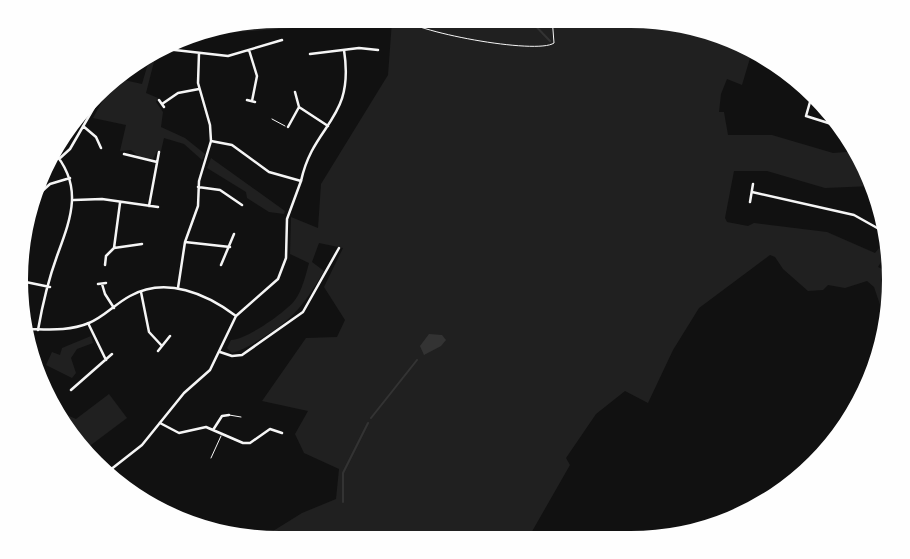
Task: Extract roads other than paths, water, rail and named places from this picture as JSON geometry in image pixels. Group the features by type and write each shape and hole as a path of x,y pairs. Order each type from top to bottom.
{"street":[{"path":"270,36 272,42"},
{"path":"176,50 228,56 282,40"},
{"path":"324,46 324,52"},
{"path":"310,54 367,48 379,50"},
{"path":"367,48 367,55"},
{"path":"250,50 257,76 251,101"},
{"path":"113,468 142,445 184,393 210,370 236,316 270,289 281,275 286,258 286,222 309,150 328,126 345,93 347,72 344,50"},
{"path":"178,289 185,242 196,213 198,187 211,141 210,125 199,89 199,53"},
{"path":"162,104 180,92 199,89"},
{"path":"295,92 299,107 328,126"},
{"path":"810,104 806,116 827,123"},
{"path":"288,127 299,107"},
{"path":"59,159 70,149 92,112"},
{"path":"83,126 96,137 101,148"},
{"path":"211,141 232,145 269,172 301,181"},
{"path":"131,157 133,152"},
{"path":"149,206 159,152"},
{"path":"124,154 157,162"},
{"path":"38,330 56,260 71,220 74,200 70,178 59,159"},
{"path":"46,186 70,178"},
{"path":"750,202 753,184"},
{"path":"198,187 220,190 242,205"},
{"path":"752,192 857,216 876,227"},
{"path":"74,200 102,199 158,207"},
{"path":"114,248 120,203"},
{"path":"857,216 859,211"},
{"path":"221,265 234,234"},
{"path":"185,242 230,247"},
{"path":"105,265 106,256 114,248 142,244"},
{"path":"220,352 232,356 242,355 295,320 308,307 339,248"},
{"path":"28,283 50,287"},
{"path":"102,284 114,308"},
{"path":"33,330 71,328 88,323 141,292 178,289 206,296 236,316"},
{"path":"141,292 149,332 162,345"},
{"path":"88,323 106,360"},
{"path":"158,351 170,336"},
{"path":"71,390 112,354"},
{"path":"75,376 79,381"},
{"path":"213,430 222,416 229,415"},
{"path":"160,424 176,433 199,427 213,430 221,436 247,443 272,429 274,424"},
{"path":"272,429 282,433"}],"lane":[{"path":"272,118 288,127"},
{"path":"229,415 241,417"},
{"path":"211,458 221,436"}],"waterway":[{"path":"538,29 550,41"},
{"path":"371,418 417,360"},
{"path":"343,502 343,473 368,423"}]}
